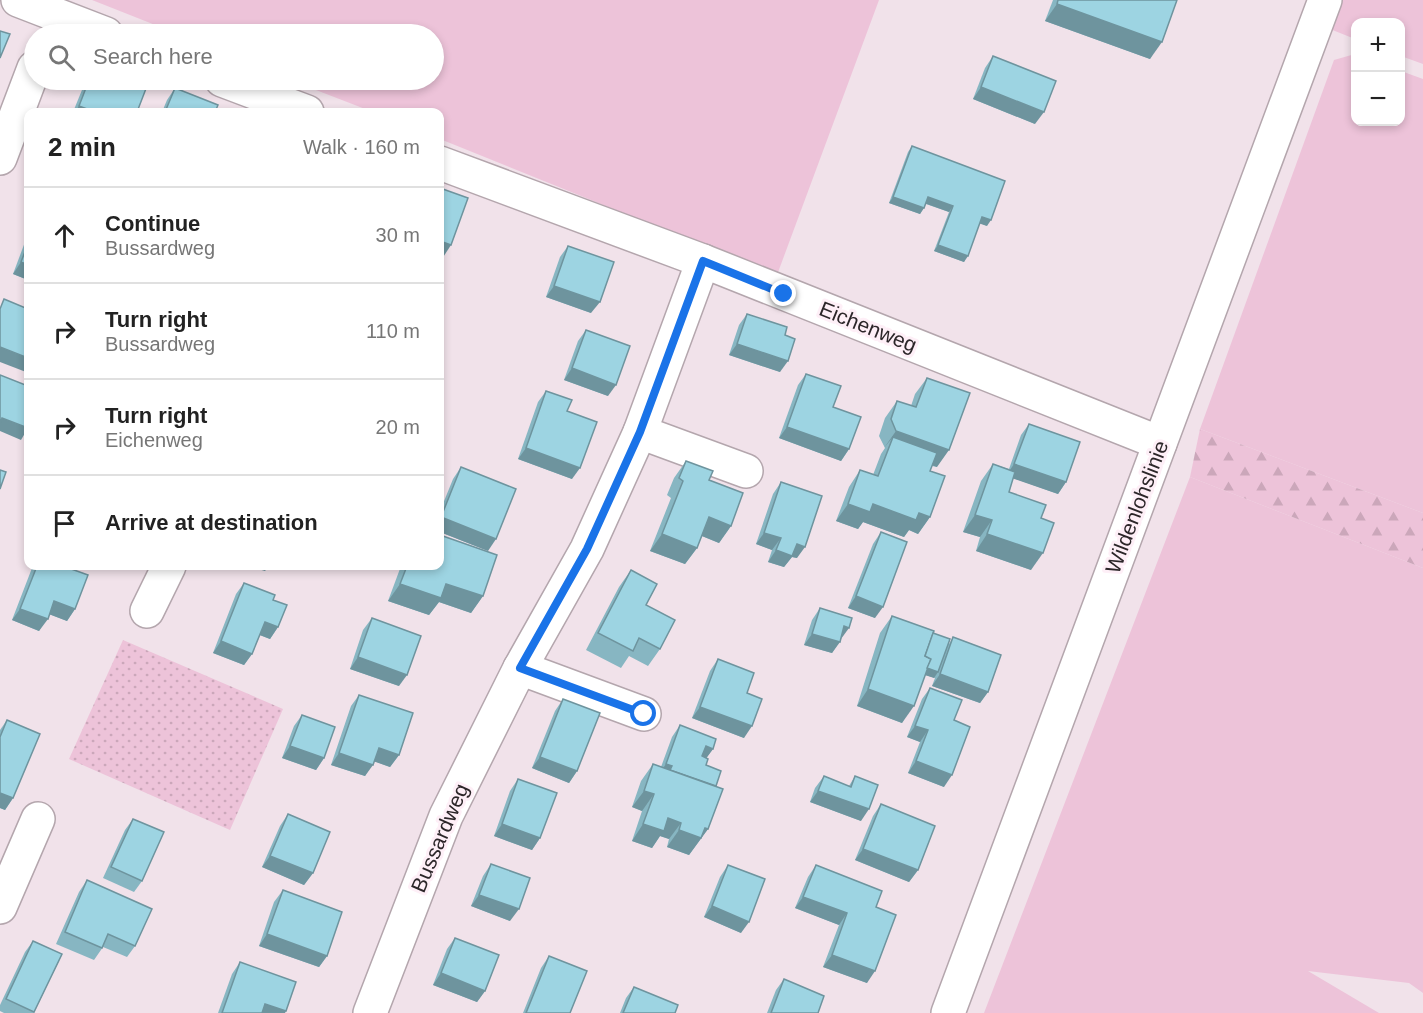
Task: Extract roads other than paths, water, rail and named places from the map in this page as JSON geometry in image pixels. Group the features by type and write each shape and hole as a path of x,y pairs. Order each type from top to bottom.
{"street":[{"path":"18,0 51,24"},
{"name":"Wildenlohslinie","path":"948,1013 1324,0"},
{"path":"0,158 26,90"},
{"path":"249,90 296,108"},
{"name":"Eichenweg","path":"444,164 703,261 1160,443"},
{"name":"Bussardweg","path":"370,1013 446,816 520,668 587,549 640,432 703,261"},
{"path":"640,432 746,471"},
{"path":"147,611 167,570"},
{"path":"520,668 644,714"},
{"path":"0,907 38,819"}]}
